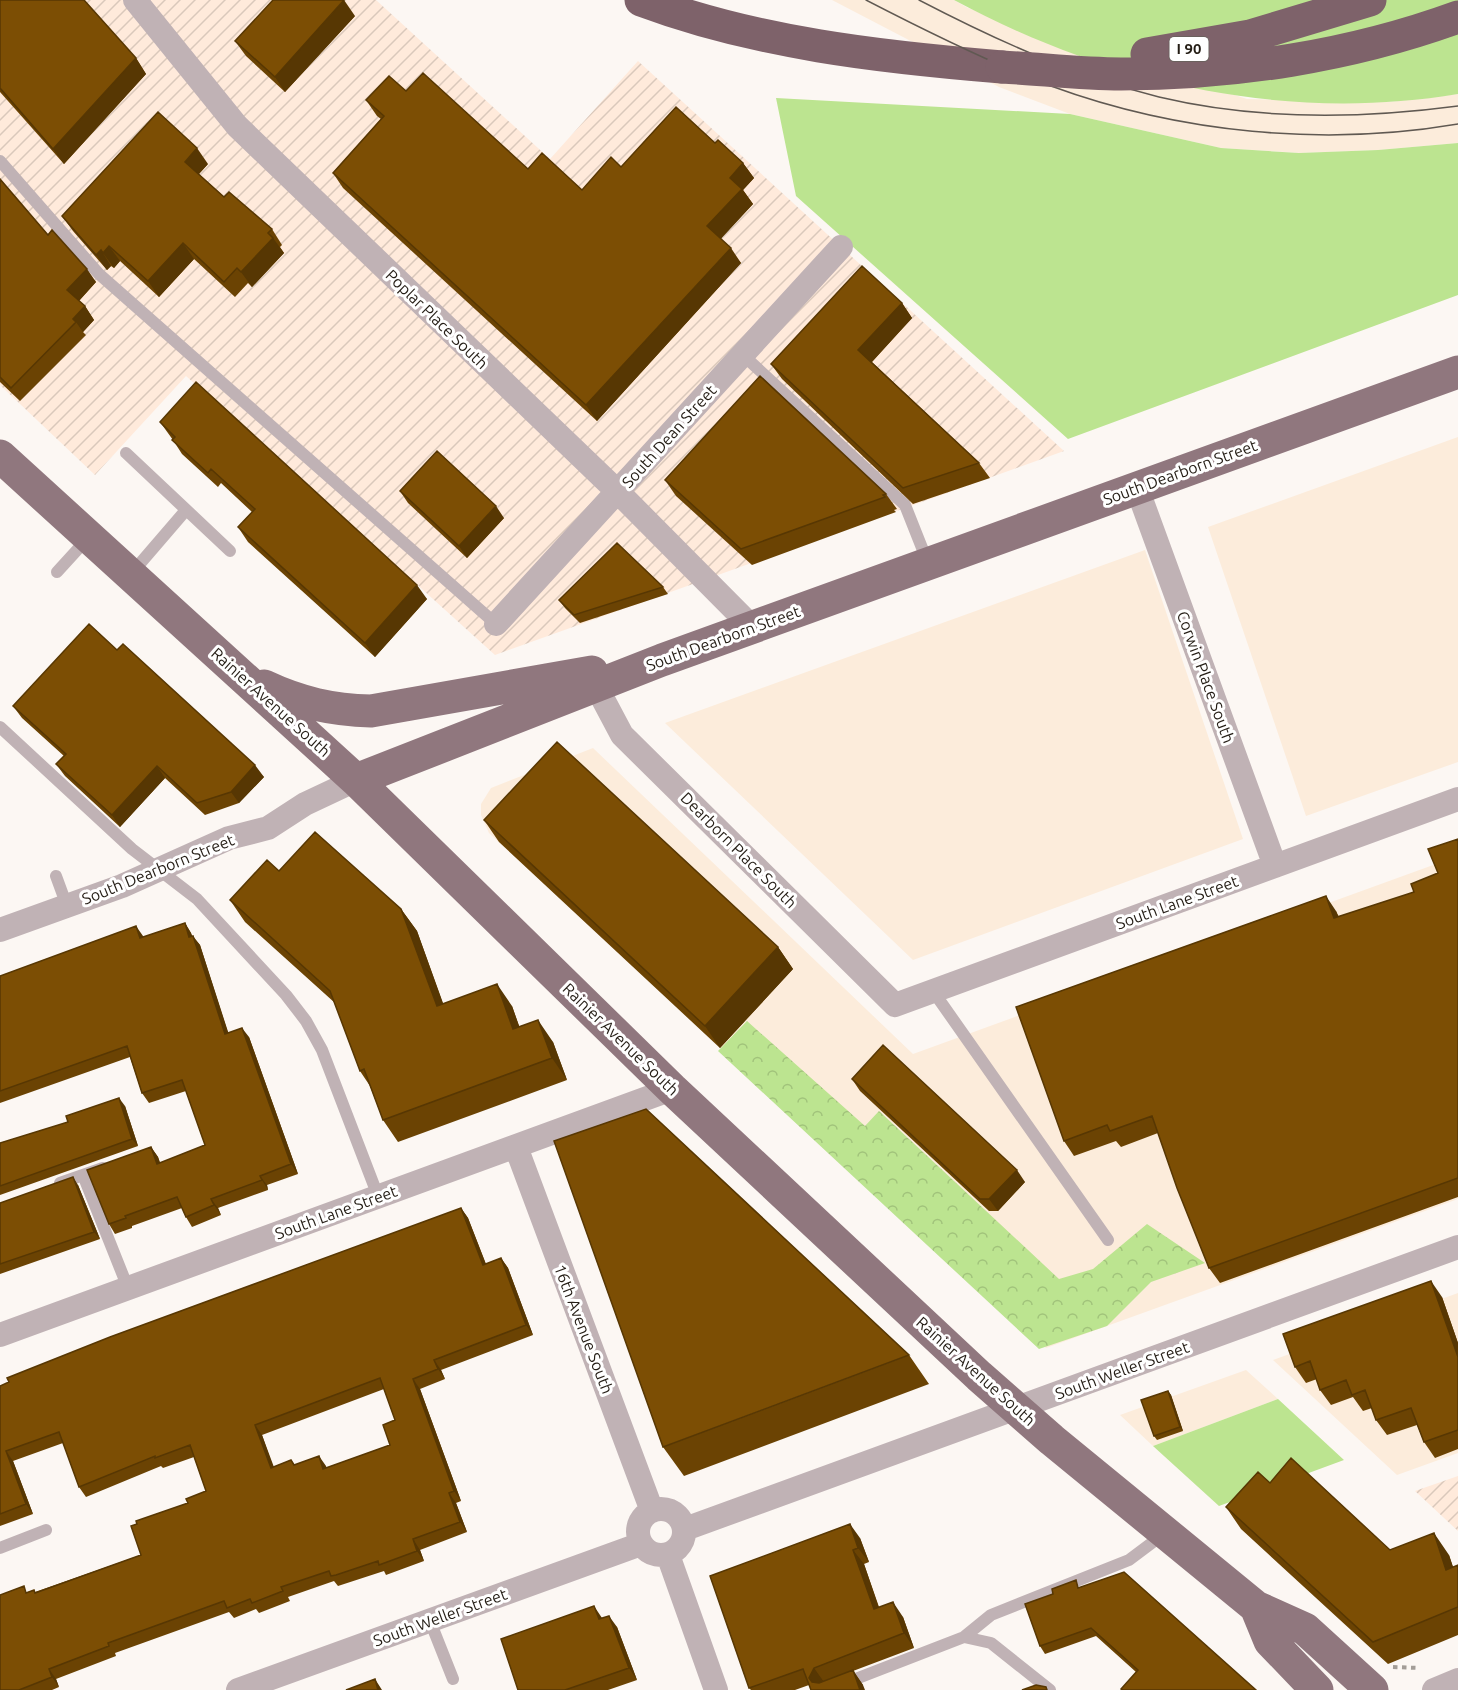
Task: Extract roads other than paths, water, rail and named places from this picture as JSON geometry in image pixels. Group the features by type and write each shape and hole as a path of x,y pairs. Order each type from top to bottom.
{"highway":[{"name":"I 90","path":"641,0 696,18 814,45 895,58 1002,67 1082,61 1191,48 1250,36 1370,0"},
{"path":"1002,67 1118,74 1232,68 1364,45 1458,17"}],"main road":[{"name":"South Dearborn Street","path":"356,780 662,660 1458,372"},
{"name":"Rainier Avenue South","path":"0,456 356,780 672,1089 1017,1409 1256,1607 1305,1629 1372,1690"},
{"path":"241,675 289,698 314,706 339,710 371,711 662,660"},
{"name":"Rainier Avenue South","path":"1256,1607 1270,1641 1312,1685"},
{"path":"1312,1685 1327,1677 1341,1690"}],"street":[{"name":"Poplar Place South","path":"135,0 237,126 618,492 752,627"},
{"name":"South Dean Street","path":"496,624 841,247"},
{"name":"Corwin Place South","path":"1137,488 1275,866"},
{"name":"Dearborn Place South","path":"596,686 622,735 895,1005"},
{"name":"South Dearborn Street","path":"0,930 67,906 229,838 268,828 305,804 356,780"},
{"name":"South Lane Street","path":"895,1005 1458,799"},
{"name":"South Lane Street","path":"0,1335 672,1089"},
{"name":"16th Avenue South","path":"516,1147 652,1511"},
{"name":"South Weller Street","path":"685,1529 1458,1247"},
{"path":"665,1509 672,1512 678,1516 685,1529 682,1544 668,1555 654,1554 641,1544 638,1538 640,1522 652,1511 665,1509"},
{"name":"South Weller Street","path":"238,1690 641,1544"},
{"path":"668,1555 716,1690"},
{"path":"1434,1690 1458,1680"}],"lane":[{"path":"0,161 99,274 496,624"},
{"path":"743,355 905,505 928,563"},
{"path":"126,453 230,551"},
{"path":"130,574 186,510"},
{"path":"57,572 88,537"},
{"path":"0,727 132,849 197,899 286,995 306,1021 322,1050 378,1196"},
{"path":"56,876 67,906"},
{"path":"933,991 1108,1240"},
{"path":"52,1186 113,1164"},
{"path":"83,1175 128,1288"},
{"path":"0,1548 46,1530"},
{"path":"827,1690 964,1637 991,1615 1129,1560 1166,1533"},
{"path":"430,1621 453,1679"},
{"path":"964,1637 992,1643 1050,1690"}],"tram line":[{"path":"866,0 957,46 1027,77 1100,102 1150,115 1201,125 1304,134 1407,131 1458,124"},
{"path":"919,0 1007,43 1066,68 1159,97 1196,105 1308,115 1384,113 1458,106"}]}
